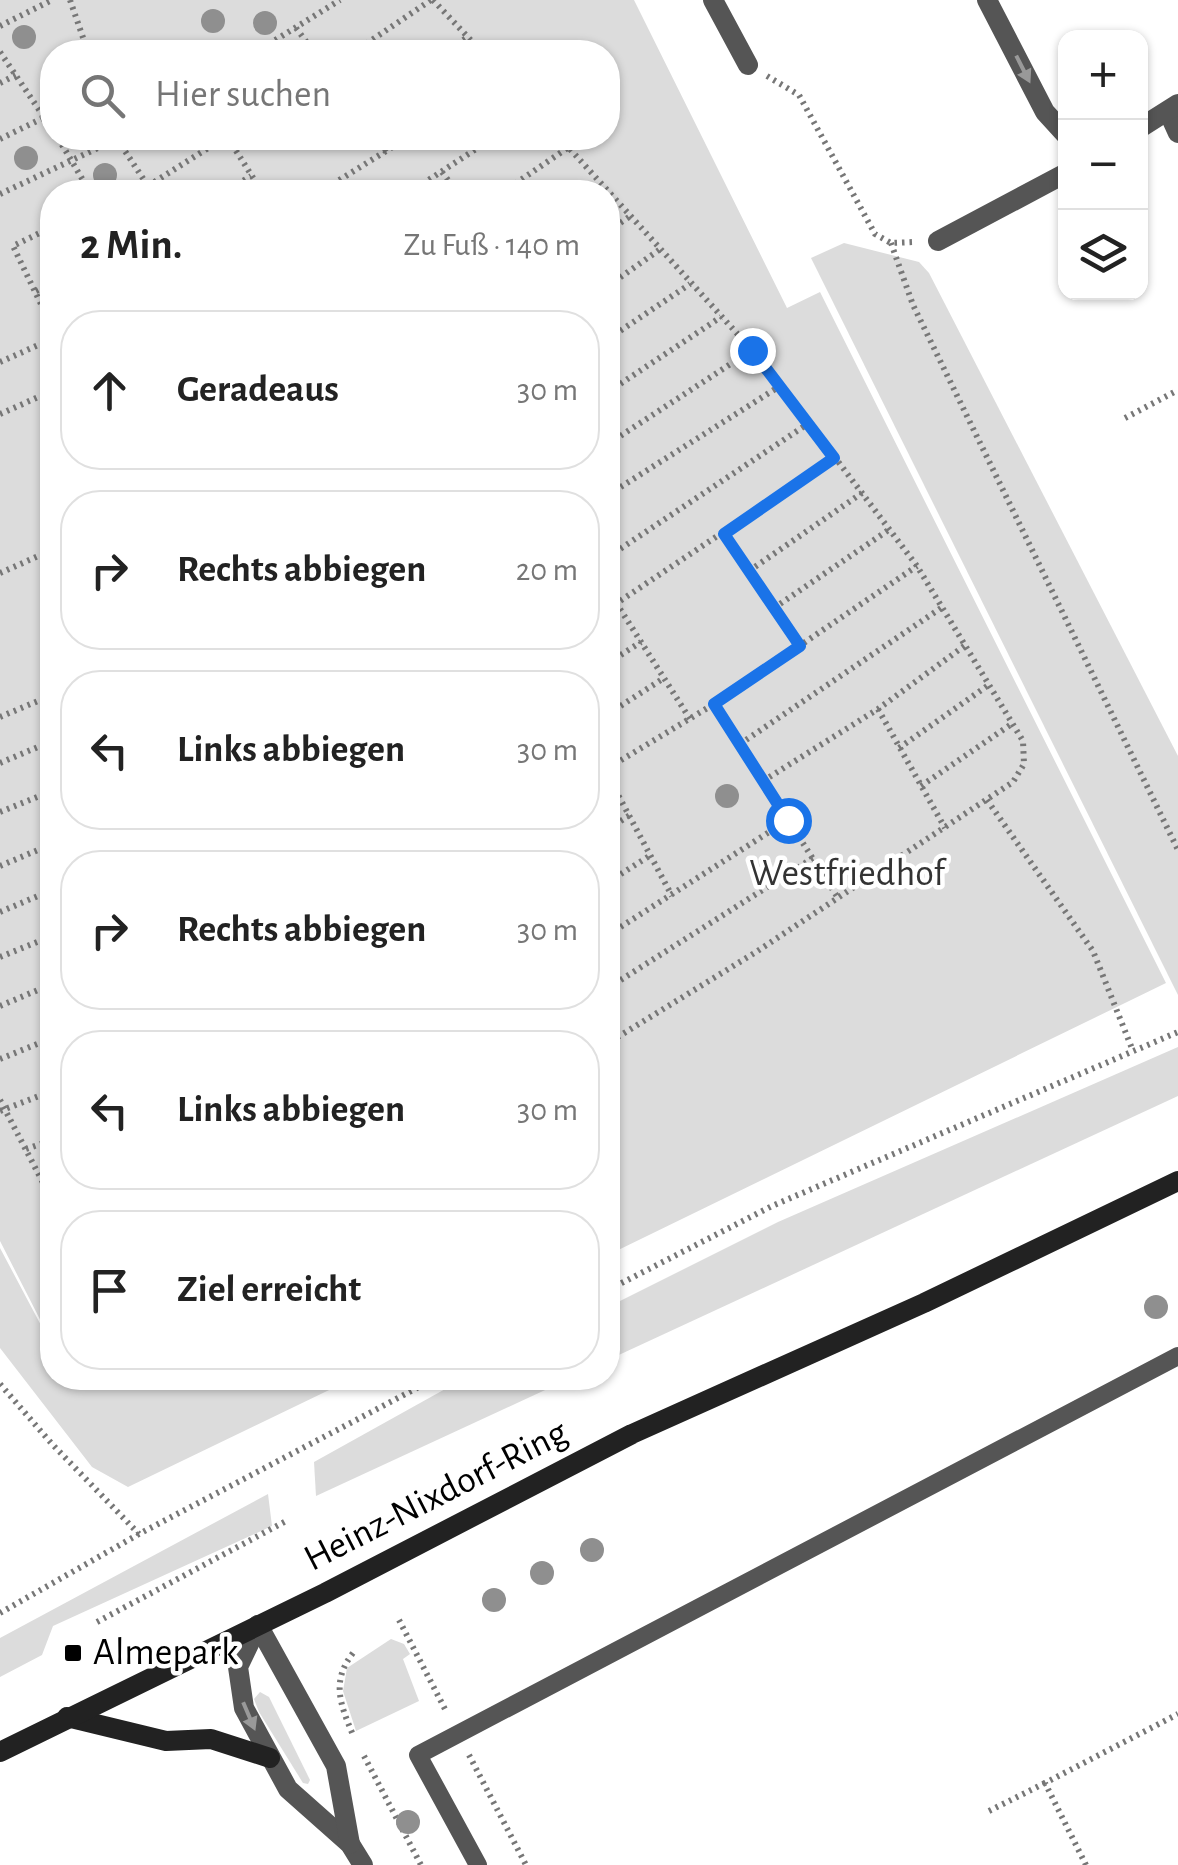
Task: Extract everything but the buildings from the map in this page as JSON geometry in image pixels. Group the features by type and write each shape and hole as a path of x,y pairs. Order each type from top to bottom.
{"main road":[{"name":"Heinz-Nixdorf-Ring","path":"0,1752 632,1434 924,1303 1178,1181"},
{"path":"67,1717 166,1740 211,1739 270,1758"}],"street":[{"path":"713,0 748,65"},
{"path":"987,0 1045,112 1058,126"},
{"path":"1148,123 1173,108 1178,133"},
{"path":"938,241 1058,178"},
{"path":"258,1625 238,1666 244,1708 288,1790 350,1844 363,1865"},
{"path":"258,1625 336,1766 350,1844"}],"lane":[{"path":"478,1865 418,1755 1178,1356"}],"path":[{"path":"0,26 52,0"},
{"path":"70,0 84,40"},
{"path":"276,40 340,0"},
{"path":"372,40 432,0 471,40"},
{"path":"296,28 305,40"},
{"path":"463,40 468,37"},
{"path":"0,52 40,112"},
{"path":"748,65 799,95 875,234 891,243 929,236 938,241"},
{"path":"0,82 16,75"},
{"path":"0,140 40,120"},
{"path":"67,150 84,180"},
{"path":"0,194 94,150"},
{"path":"126,150 144,180"},
{"path":"163,180 208,150"},
{"path":"234,150 254,180"},
{"path":"340,180 389,150"},
{"path":"429,180 475,150"},
{"path":"520,180 564,150"},
{"path":"571,150 596,180"},
{"path":"442,172 448,180"},
{"path":"245,180 252,176"},
{"path":"620,208 752,350 917,566 1023,741 1024,764 1013,782 987,800 620,1035"},
{"path":"620,223 628,217"},
{"path":"40,234 13,246 40,302"},
{"path":"891,243 913,306 1178,850"},
{"path":"620,278 659,250"},
{"path":"620,331 690,284"},
{"path":"35,292 40,290"},
{"path":"620,384 721,317"},
{"path":"0,362 40,345"},
{"path":"620,436 752,350"},
{"path":"620,487 780,386"},
{"path":"1125,418 1178,390"},
{"path":"0,414 40,396"},
{"path":"620,549 809,423"},
{"path":"620,601 834,458"},
{"path":"749,570 862,493"},
{"path":"774,608 890,529"},
{"path":"724,534 800,646"},
{"path":"0,572 40,556"},
{"path":"620,761 714,704 917,566"},
{"path":"740,744 944,606"},
{"path":"620,610 690,719"},
{"path":"620,655 641,642"},
{"path":"763,781 878,708 967,644"},
{"path":"620,706 664,678"},
{"path":"900,748 990,684"},
{"path":"0,717 40,701"},
{"path":"714,704 838,898"},
{"path":"878,708 944,828"},
{"path":"921,786 1012,723"},
{"path":"0,763 40,747"},
{"path":"0,812 40,796"},
{"path":"620,797 672,896"},
{"path":"987,800 1094,951 1133,1051"},
{"path":"620,821 630,815"},
{"path":"620,928 788,820"},
{"path":"0,866 40,849"},
{"path":"620,874 650,855"},
{"path":"620,980 813,858"},
{"path":"0,912 40,895"},
{"path":"0,957 40,941"},
{"path":"0,1006 40,989"},
{"path":"620,1284 772,1206 1178,1032"},
{"path":"0,1059 40,1043"},
{"path":"40,1095 1,1106 40,1172"},
{"path":"26,1150 40,1145"},
{"path":"0,1384 139,1534"},
{"path":"0,1613 139,1534 413,1390"},
{"path":"96,1622 288,1520"},
{"path":"353,1653 342,1667 338,1681 339,1698 354,1738"},
{"path":"989,1810 1178,1714"},
{"path":"361,1751 421,1865"},
{"path":"1045,1782 1086,1865"}],"green space":[{"name":"Westfriedhof","path":"0,0 634,0 787,308 820,292 1166,983 620,1249 620,180 40,180 40,1319 0,1241"},
{"path":"844,243 919,262 929,273 1178,756 1178,995 811,258"},
{"path":"1178,1047 1178,1096 620,1354 620,1301 778,1222"},
{"path":"0,1248 40,1323 40,1390 329,1390 128,1487 92,1467 0,1348"},
{"path":"443,1390 545,1390 316,1496 314,1462"},
{"path":"268,1494 272,1526 53,1626 42,1655 0,1677 0,1638"},
{"path":"391,1639 404,1644 410,1654 403,1659 419,1701 356,1731 343,1691 347,1668"},
{"path":"260,1692 269,1697 310,1780 308,1784 303,1783 259,1712 254,1699"}],"place":[{"name":"Almepark","path":"73,1653"}],"route":[{"path":"752,350 834,458 724,534 800,646 714,704 788,820"}]}
